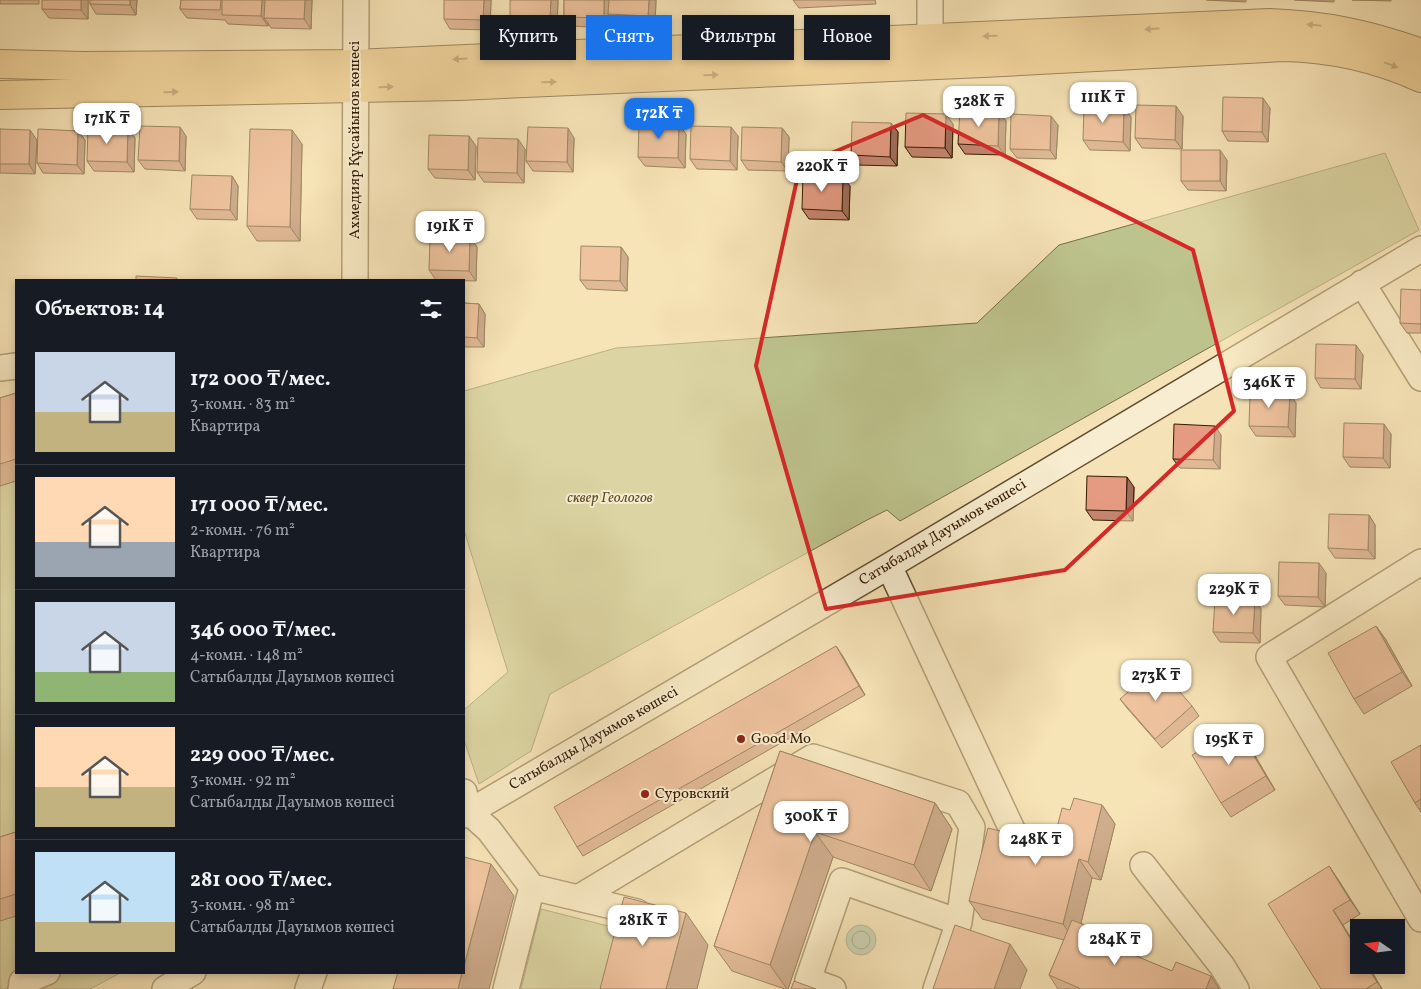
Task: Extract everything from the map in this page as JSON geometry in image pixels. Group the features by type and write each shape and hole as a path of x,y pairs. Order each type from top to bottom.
{"main road":[{"path":"0,96 355,76 930,38 1268,23 1327,27 1421,78"},
{"path":"0,64 355,76 469,85 1284,47 1332,50 1361,45 1421,53"}],"street":[{"name":"Ахмедияр Құсайынов көшесі","path":"355,279 356,0"},
{"path":"930,0 930,65"},
{"name":"Сатыбалды Дауымов көшесі","path":"466,806 888,566 1421,249"},
{"path":"1362,283 1421,378"},
{"path":"0,368 15,366"},
{"path":"1421,562 1270,657 1421,919"},
{"path":"888,566 1015,836 1060,844"},
{"path":"578,898 813,758 958,803 972,827 959,922 936,989"},
{"path":"466,806 489,830 532,887 637,912 618,989"},
{"path":"1143,865 1222,966 1236,989"},
{"path":"833,989 808,980 842,881 959,922"},
{"path":"506,989 532,887"},
{"path":"21,989 22,982 42,974"},
{"path":"165,989 190,974"},
{"path":"308,989 313,974"}],"highlighted area":[{"path":"923,115 1193,250 1234,411 1065,570 826,609 756,366 800,166"}],"green space":[{"name":"сквер Геологов","path":"1385,153 1419,230 900,521 887,510 550,694 531,751 479,784 465,743 465,709 508,672 465,533 465,391 616,348 977,323 1059,245"},
{"path":"15,415 15,974 118,974 90,989 0,989 0,420"},
{"path":"541,909 620,929 605,989 521,989"}],"water":[{"path":"861,925 867,926 875,934 875,946 867,954 861,955 855,954 847,946 846,940 847,934 855,926"}],"building":[{"path":"42,0 81,0 81,10 42,9"},
{"path":"90,0 130,0 130,5 90,4"},
{"path":"181,0 221,0 220,10 180,9"},
{"path":"222,0 262,0 261,16 222,15"},
{"path":"265,0 305,0 304,19 264,18"},
{"path":"444,0 484,0 483,15 480,15 480,20 444,19"},
{"path":"510,0 551,0 550,15 510,15"},
{"path":"564,0 604,0 604,15 586,15 586,18 564,15"},
{"path":"609,0 649,0 648,15 608,14"},
{"path":"1223,97 1263,98 1262,132 1222,131"},
{"path":"1136,105 1176,106 1175,140 1135,138"},
{"path":"1084,106 1124,108 1123,142 1083,140"},
{"path":"960,110 999,112 998,146 958,144"},
{"path":"906,113 946,114 945,148 905,147"},
{"path":"1011,114 1051,116 1050,150 1010,149"},
{"path":"852,122 891,123 890,157 851,155"},
{"path":"639,123 679,124 678,158 638,157"},
{"path":"140,126 180,127 179,161 138,160"},
{"path":"691,126 731,127 730,161 690,159"},
{"path":"88,127 128,129 127,162 87,161"},
{"path":"528,127 568,128 567,162 526,161"},
{"path":"742,127 782,128 781,162 741,160"},
{"path":"0,129 30,130 29,164 0,164"},
{"path":"38,129 78,131 77,165 37,163"},
{"path":"250,129 292,130 290,227 247,226"},
{"path":"429,135 469,136 468,170 428,169"},
{"path":"478,138 518,139 517,173 477,172"},
{"path":"1181,150 1220,150 1220,181 1181,181"},
{"path":"192,175 232,176 230,210 190,209"},
{"path":"803,175 843,177 842,211 802,209"},
{"path":"430,236 470,237 469,271 429,270"},
{"path":"581,246 621,247 620,281 580,280"},
{"path":"136,276 177,278 177,279 136,279"},
{"path":"1401,289 1421,290 1421,324 1400,323"},
{"path":"465,303 479,304 477,338 465,337"},
{"path":"1316,344 1356,345 1355,379 1315,378"},
{"path":"1250,392 1290,393 1288,427 1249,426"},
{"path":"15,393 15,459 0,464 0,398"},
{"path":"1344,423 1384,424 1383,458 1343,457"},
{"path":"1174,424 1215,426 1213,460 1173,459"},
{"path":"1087,476 1127,477 1126,511 1086,510"},
{"path":"1329,514 1369,515 1368,550 1328,548"},
{"path":"1279,562 1319,563 1318,597 1278,596"},
{"path":"1215,598 1255,600 1253,633 1213,632"},
{"path":"1376,626 1402,672 1354,699 1328,653"},
{"path":"836,646 859,686 577,847 554,807"},
{"path":"1158,666 1192,706 1155,739 1120,699"},
{"path":"1237,728 1266,776 1221,803 1192,755"},
{"path":"1421,745 1421,799 1415,803 1391,762"},
{"path":"780,751 935,803 914,865 815,832 770,965 714,946"},
{"path":"1074,798 1102,805 1088,862 1079,859 1063,924 969,901 988,828 1053,844 1062,808 1070,810"},
{"path":"15,832 15,894 0,899 0,837"},
{"path":"465,857 491,864 465,962"},
{"path":"1329,866 1350,900 1333,910 1350,938 1350,974 1372,974 1377,982 1366,989 1321,989 1268,904"},
{"path":"624,897 686,913 666,989 600,989"},
{"path":"1072,920 1109,935 1105,943 1172,971 1176,962 1211,976 1206,989 1079,989 1049,975"},
{"path":"955,925 1010,944 994,989 933,989"},
{"path":"397,974 462,974 458,989 393,989"},
{"path":"794,981 816,989 791,989"}],"place":[{"name":"Good Mo","path":"741,739"},
{"name":"Суровский","path":"645,794"}]}
